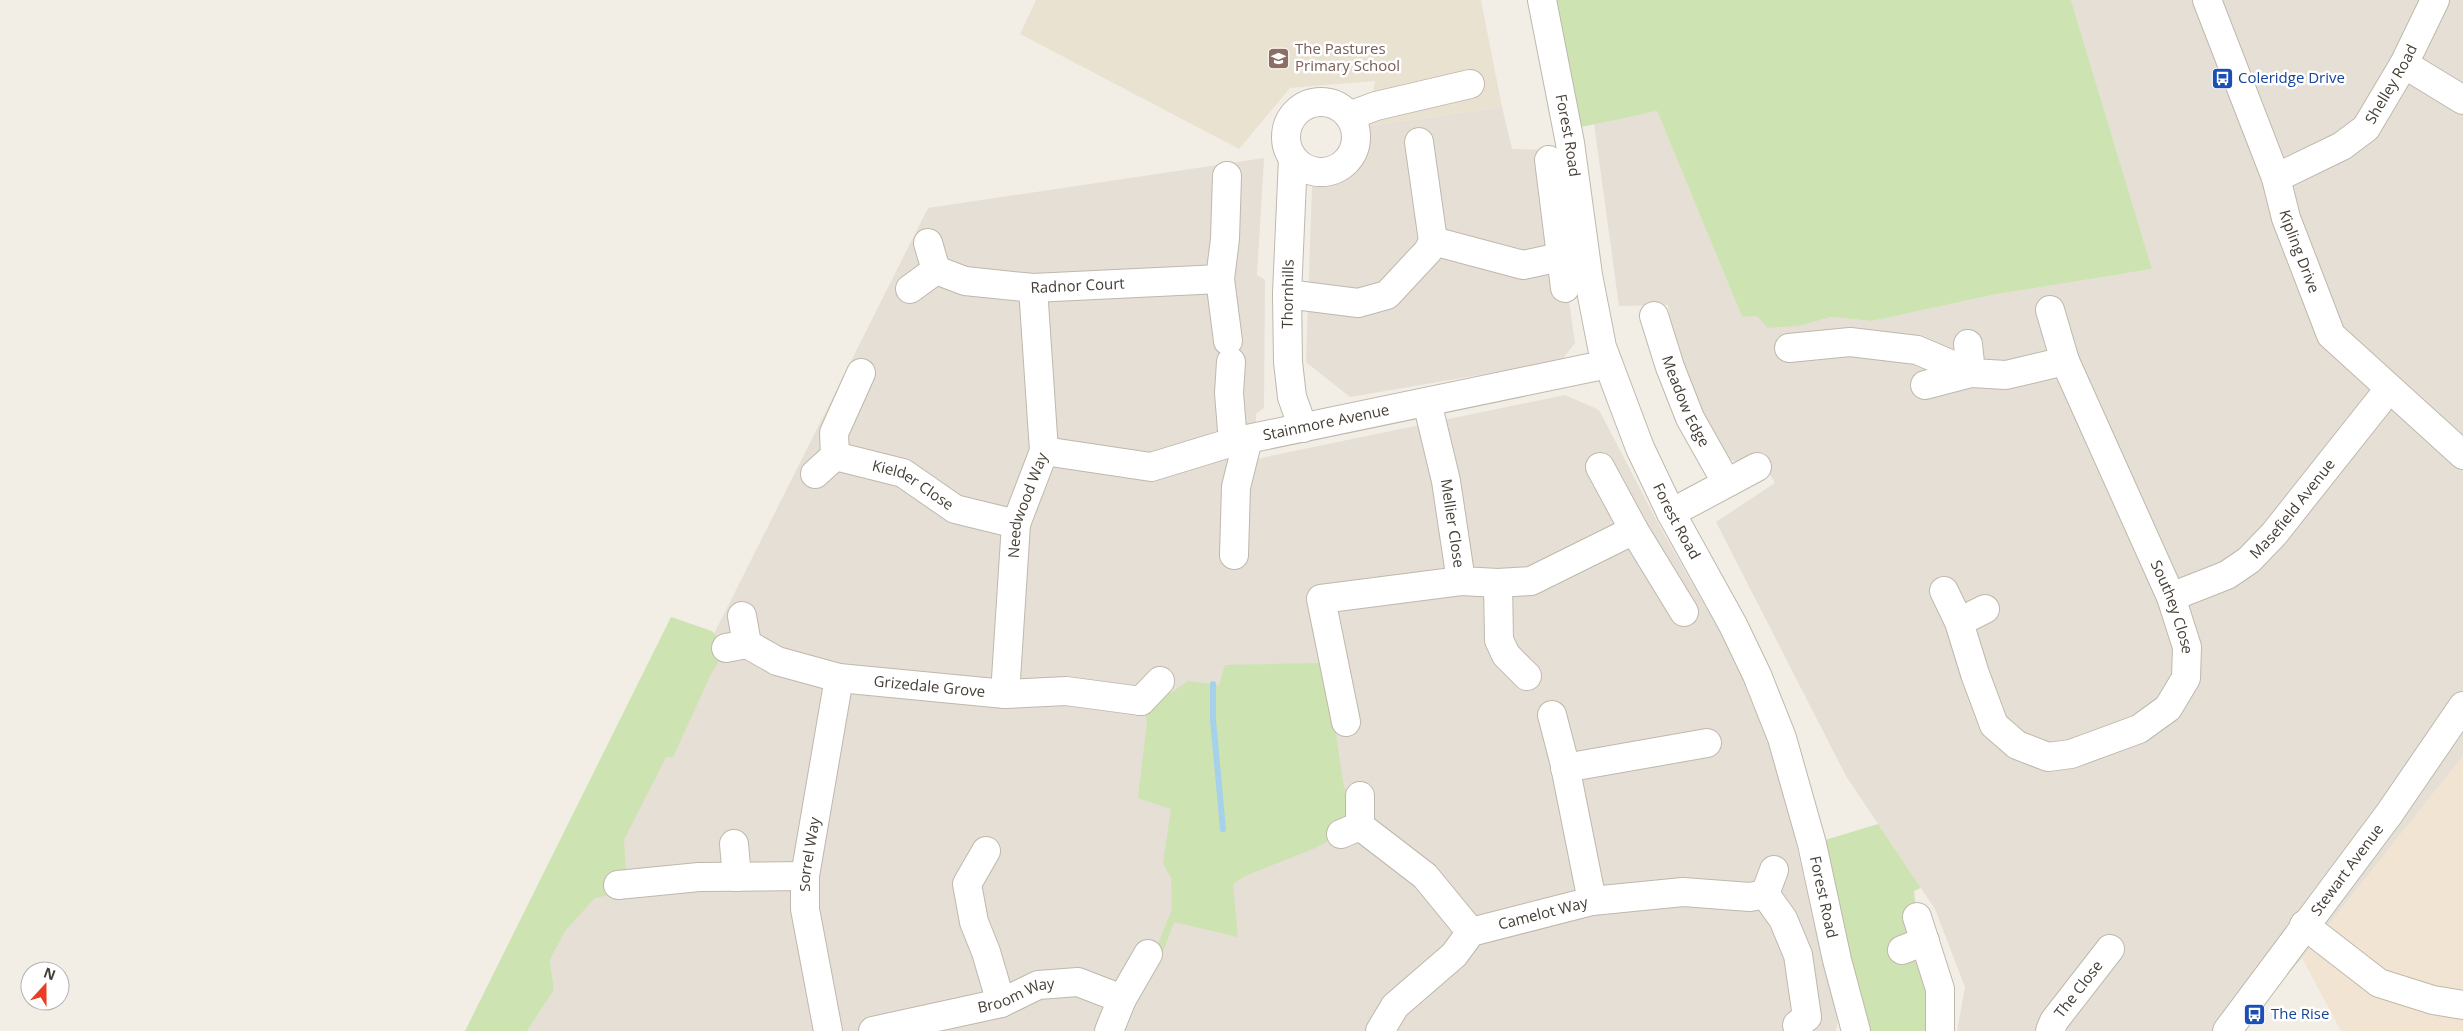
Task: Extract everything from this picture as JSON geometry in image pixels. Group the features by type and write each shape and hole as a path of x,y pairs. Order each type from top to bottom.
{"street":[{"name":"Forest Road","path":"1542,0 1570,144 1588,276 1602,347 1640,448 1671,513 1733,625 1757,674 1782,738 1812,844 1836,960 1856,1031"},
{"name":"Kipling Drive","path":"2207,0 2276,178 2286,218 2331,335 2389,390 2463,455"},
{"name":"Shelley Road","path":"2276,178 2342,146 2366,128 2404,64 2435,0"},
{"path":"2404,64 2463,100"},
{"path":"1293,158 1303,167 1316,172 1330,171 1342,165 1351,154 1356,142 1355,128 1349,116 1376,106 1470,84"},
{"name":"Thornhills","path":"1304,428 1292,397 1290,380 1288,294 1293,158 1287,146 1286,132 1291,119 1300,109 1312,103 1326,102 1338,107 1349,116"},
{"path":"1288,294 1358,303 1387,295 1428,250 1432,241 1419,142"},
{"path":"1549,160 1565,288"},
{"path":"1227,176 1225,239 1220,280 1229,352 1229,393 1240,440 1236,487 1234,555"},
{"path":"1432,241 1524,265 1560,257"},
{"path":"910,289 936,270 928,243"},
{"name":"Radnor Court","path":"936,270 965,281 1034,288 1220,280"},
{"name":"Needwood Way","path":"1005,694 1016,524 1044,452 1034,288"},
{"name":"Southey Close","path":"1944,592 1959,622 1994,726 2017,745 2048,757 2071,754 2139,729 2168,708 2186,678 2187,647 2171,597 2065,360 2050,310"},
{"name":"Meadow Edge","path":"1654,316 1670,367 1690,418 1726,482"},
{"path":"1789,348 1850,342 1917,350 1971,373"},
{"path":"1968,344 1971,373"},
{"path":"1925,385 1971,373 2006,375 2065,360"},
{"name":"Stainmore Avenue","path":"1044,452 1151,467 1240,440 1608,364"},
{"path":"815,474 835,456 834,434 861,373"},
{"name":"Masefield Avenue","path":"2171,597 2227,575 2250,560 2274,534 2389,390"},
{"name":"Mellier Close","path":"1427,402 1446,481 1461,580 1498,583 1530,581 1634,530"},
{"name":"Kielder Close","path":"835,456 903,473 955,509 1016,524"},
{"path":"1600,467 1634,530 1684,612"},
{"path":"1671,513 1757,467"},
{"path":"1346,722 1321,599 1461,580"},
{"path":"1498,583 1499,640 1506,655 1527,676"},
{"path":"1959,622 1985,609"},
{"name":"Grizedale Grove","path":"742,616 736,646 777,661 839,678 1005,694 1066,691 1144,712 1160,681"},
{"name":"Sorrel Way","path":"828,1031 805,909 805,876 839,678"},
{"name":"Stewart Avenue","path":"2227,1031 2304,925 2389,814 2463,706"},
{"path":"1552,716 1564,764 1592,901"},
{"path":"1564,764 1707,743"},
{"path":"1360,796 1351,830 1425,876 1471,932 1454,955 1394,1006 1380,1031"},
{"path":"734,844 737,877"},
{"path":"986,851 967,884 974,922 986,952 1001,1003"},
{"path":"618,885 699,877 805,876"},
{"name":"Camelot Way","path":"1471,932 1592,901 1683,892 1763,887 1784,919 1798,955 1807,1017 1797,1024"},
{"path":"2304,925 2379,983 2433,1000 2463,1005"},
{"path":"1914,936 1940,989 1940,1031"},
{"name":"The Close","path":"2050,1031 2054,1021 2110,949"},
{"path":"1108,1031 1122,999 1148,954"},
{"name":"Broom Way","path":"873,1031 1001,1003 1038,985 1078,982 1122,999"}],"shaded area":[{"name":"The Pastures Primary School","path":"1036,0 1481,0 1502,107 1368,126 1375,81 1290,88 1239,149 1020,34"},
{"path":"2071,0 2463,0 2463,756 2302,958 2240,1031 1957,1031 1965,987 1935,909 1846,776 1716,522 1775,483 1762,461 1741,463 1720,457 1674,354 1668,305 1619,306 1594,123 1657,111 1742,317 1757,316 1803,325 1831,317 1872,321 1992,295 2152,269"},
{"path":"1502,107 1512,149 1548,150 1575,343 1561,361 1350,397 1306,362 1312,187 1361,164 1368,126"},
{"path":"1264,158 1257,275 1265,280 1264,408 1256,414 1256,459 1565,395 1599,410 1660,527 1728,646 1760,715 1793,829 1838,1020 1836,1031 527,1031 554,990 550,960 928,208"},
{"path":"2463,756 2463,1031 2341,1031 2302,958"}],"green space":[{"path":"1542,0 2071,0 2152,269 1992,295 1872,321 1831,317 1803,325 1768,328 1757,316 1742,317 1657,111 1567,130"},
{"path":"671,617 712,631 726,648 711,674 673,757 666,757 624,840 626,873 613,894 595,898 565,931 550,960 554,990 527,1031 465,1031"},
{"path":"1321,663 1335,728 1344,788 1360,796 1341,834 1313,849 1245,876 1233,884 1238,937 1174,922 1163,952 1156,949 1172,909 1171,878 1163,863 1171,809 1138,798 1147,722 1141,701 1160,681 1171,693 1188,681 1219,685 1225,665"},
{"path":"1878,824 1921,888 1914,891 1917,919 1940,1031 1856,1031 1812,844"}],"waterway":[{"path":"1213,684 1213,720 1223,829"}],"place":[{"name":"The Pastures Primary School","path":"1279,58"},
{"name":"Coleridge Drive","path":"2222,78"},
{"name":"The Rise","path":"2255,1014"}]}
